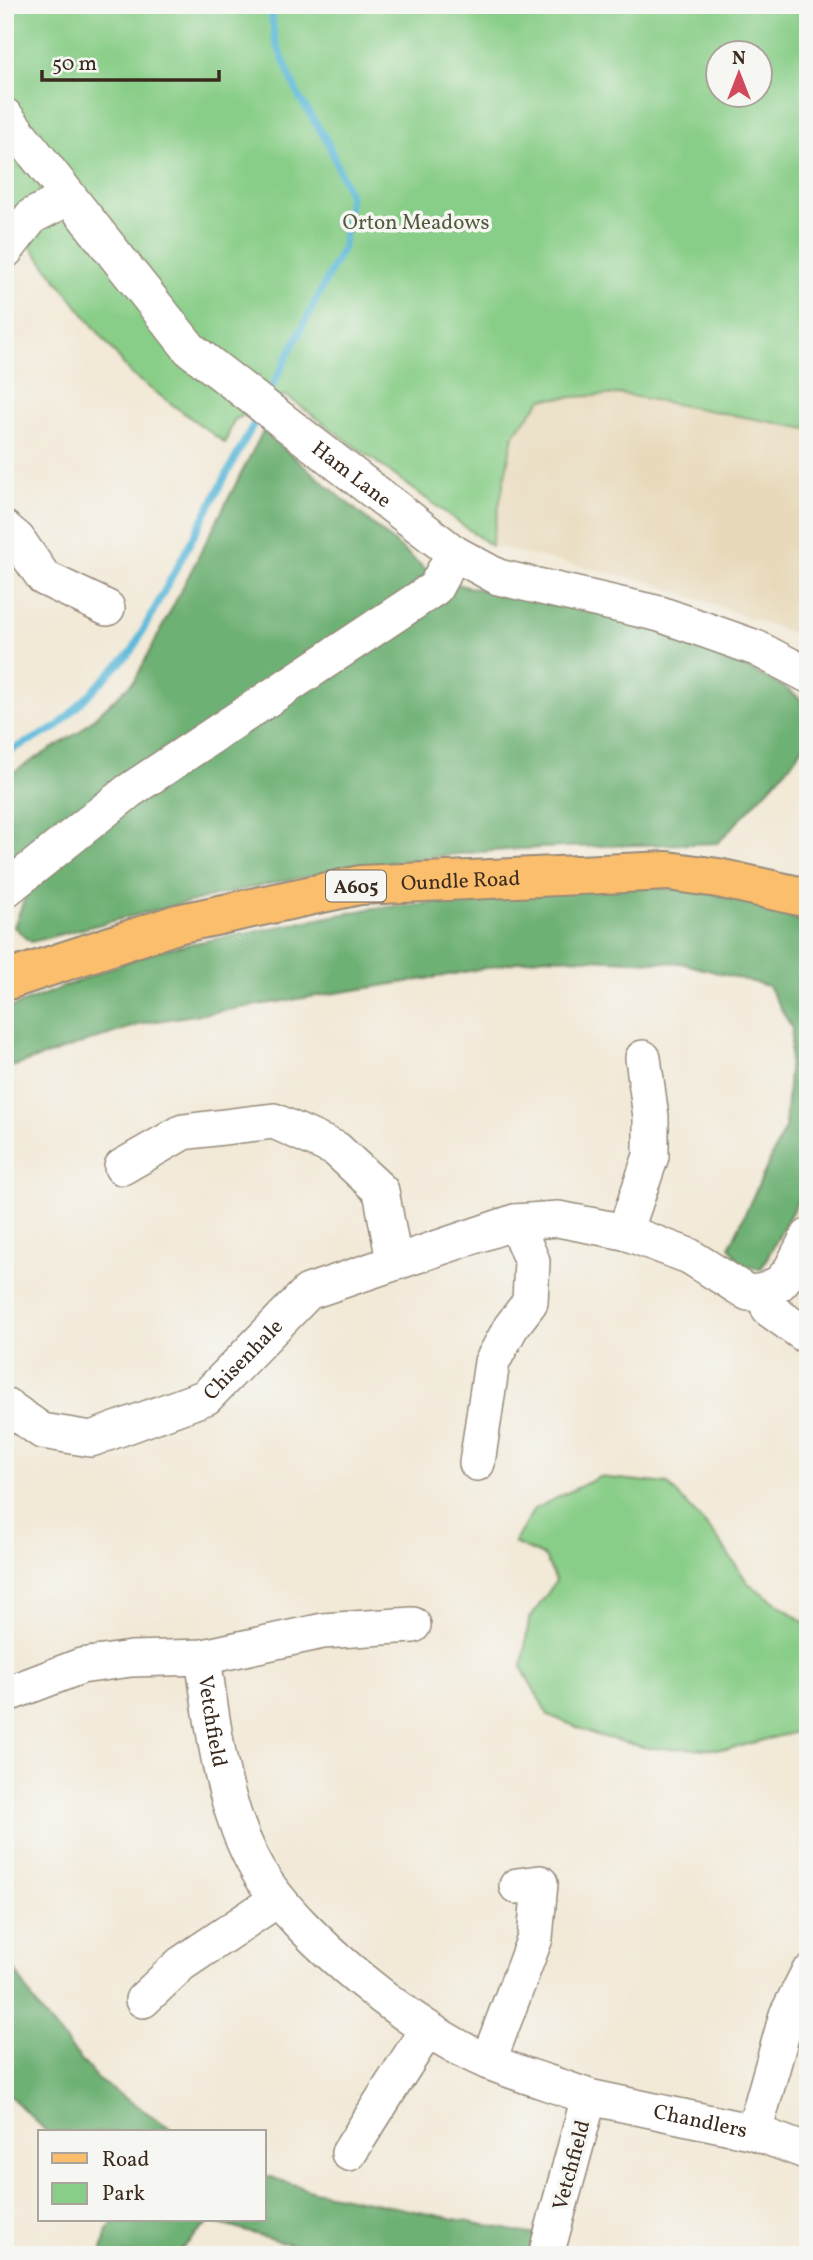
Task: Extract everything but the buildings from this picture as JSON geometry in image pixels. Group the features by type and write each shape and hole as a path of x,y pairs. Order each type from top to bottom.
{"main road":[{"name":"Oundle Road","path":"5,981 177,924 360,885 668,871 718,878 808,898"},
{"name":"Oundle Road","path":"718,878 808,876"}],"street":[{"name":"Ham Lane","path":"5,116 190,349 454,553 498,577 660,614 756,648 807,674"},
{"path":"5,251 33,216 68,198"},
{"path":"5,530 17,539 44,578 107,608"},
{"path":"5,890 129,791 435,588 454,553"},
{"path":"625,1232 651,1156 651,1117 643,1058"},
{"path":"122,1167 183,1132 274,1121 336,1149 381,1191 394,1261"},
{"name":"Chisenhale","path":"5,1405 42,1432 91,1438 206,1397 308,1292 515,1222 558,1219 625,1232 689,1255 748,1293 764,1291"},
{"path":"477,1463 492,1362 511,1327 530,1302 532,1261 515,1222"},
{"path":"808,1237 791,1270 779,1283 764,1291 769,1309 808,1337"},
{"name":"Vetchfield","path":"13,1692 81,1666 131,1658 203,1657 323,1631 413,1625"},
{"name":"Vetchfield","path":"203,1657 212,1720 234,1812 258,1870 291,1916 358,1975 427,2030 488,2062 589,2097 546,2255"},
{"path":"488,2062 535,1938 540,1881"},
{"path":"143,2000 181,1964 278,1899"},
{"path":"754,2132 787,2015 808,1974"},
{"path":"349,2153 427,2030"},
{"name":"Chandlers","path":"589,2097 754,2132 808,2152"}],"shaded area":[{"path":"621,394 808,429 808,639 650,582 491,546 513,436 542,399"}],"green space":[{"name":"Orton Meadows","path":"5,5 808,5 808,429 621,394 542,399 513,436 491,546 285,395 234,420 225,443 132,375 5,214"},
{"path":"263,431 430,573 463,586 633,620 733,661 784,687 808,704 808,739 791,764 718,843 538,848 478,852 365,866 253,888 31,942 14,927 25,897 60,864 5,870 5,777 79,732 135,680"},
{"path":"632,886 704,892 757,903 808,923 808,1182 761,1269 741,1265 730,1246 785,1128 792,1028 768,986 681,963 544,957 432,978 144,1023 5,1069 5,1010 154,951 374,908"},
{"path":"599,1477 668,1484 715,1535 748,1583 808,1625 808,1729 728,1749 647,1748 596,1735 548,1715 522,1668 529,1620 556,1581 545,1557 514,1543 534,1509"},
{"path":"5,1954 38,2008 98,2080 173,2130 45,2130 5,2091"},
{"path":"266,2176 314,2191 535,2235 528,2255 327,2255 213,2222 266,2222"},
{"path":"113,2222 209,2222 176,2255 101,2254 107,2230"}],"waterway":[{"path":"267,397 343,247 350,196 327,141 299,97 275,40 270,5"},
{"path":"5,753 56,728 132,651 259,414"}]}
